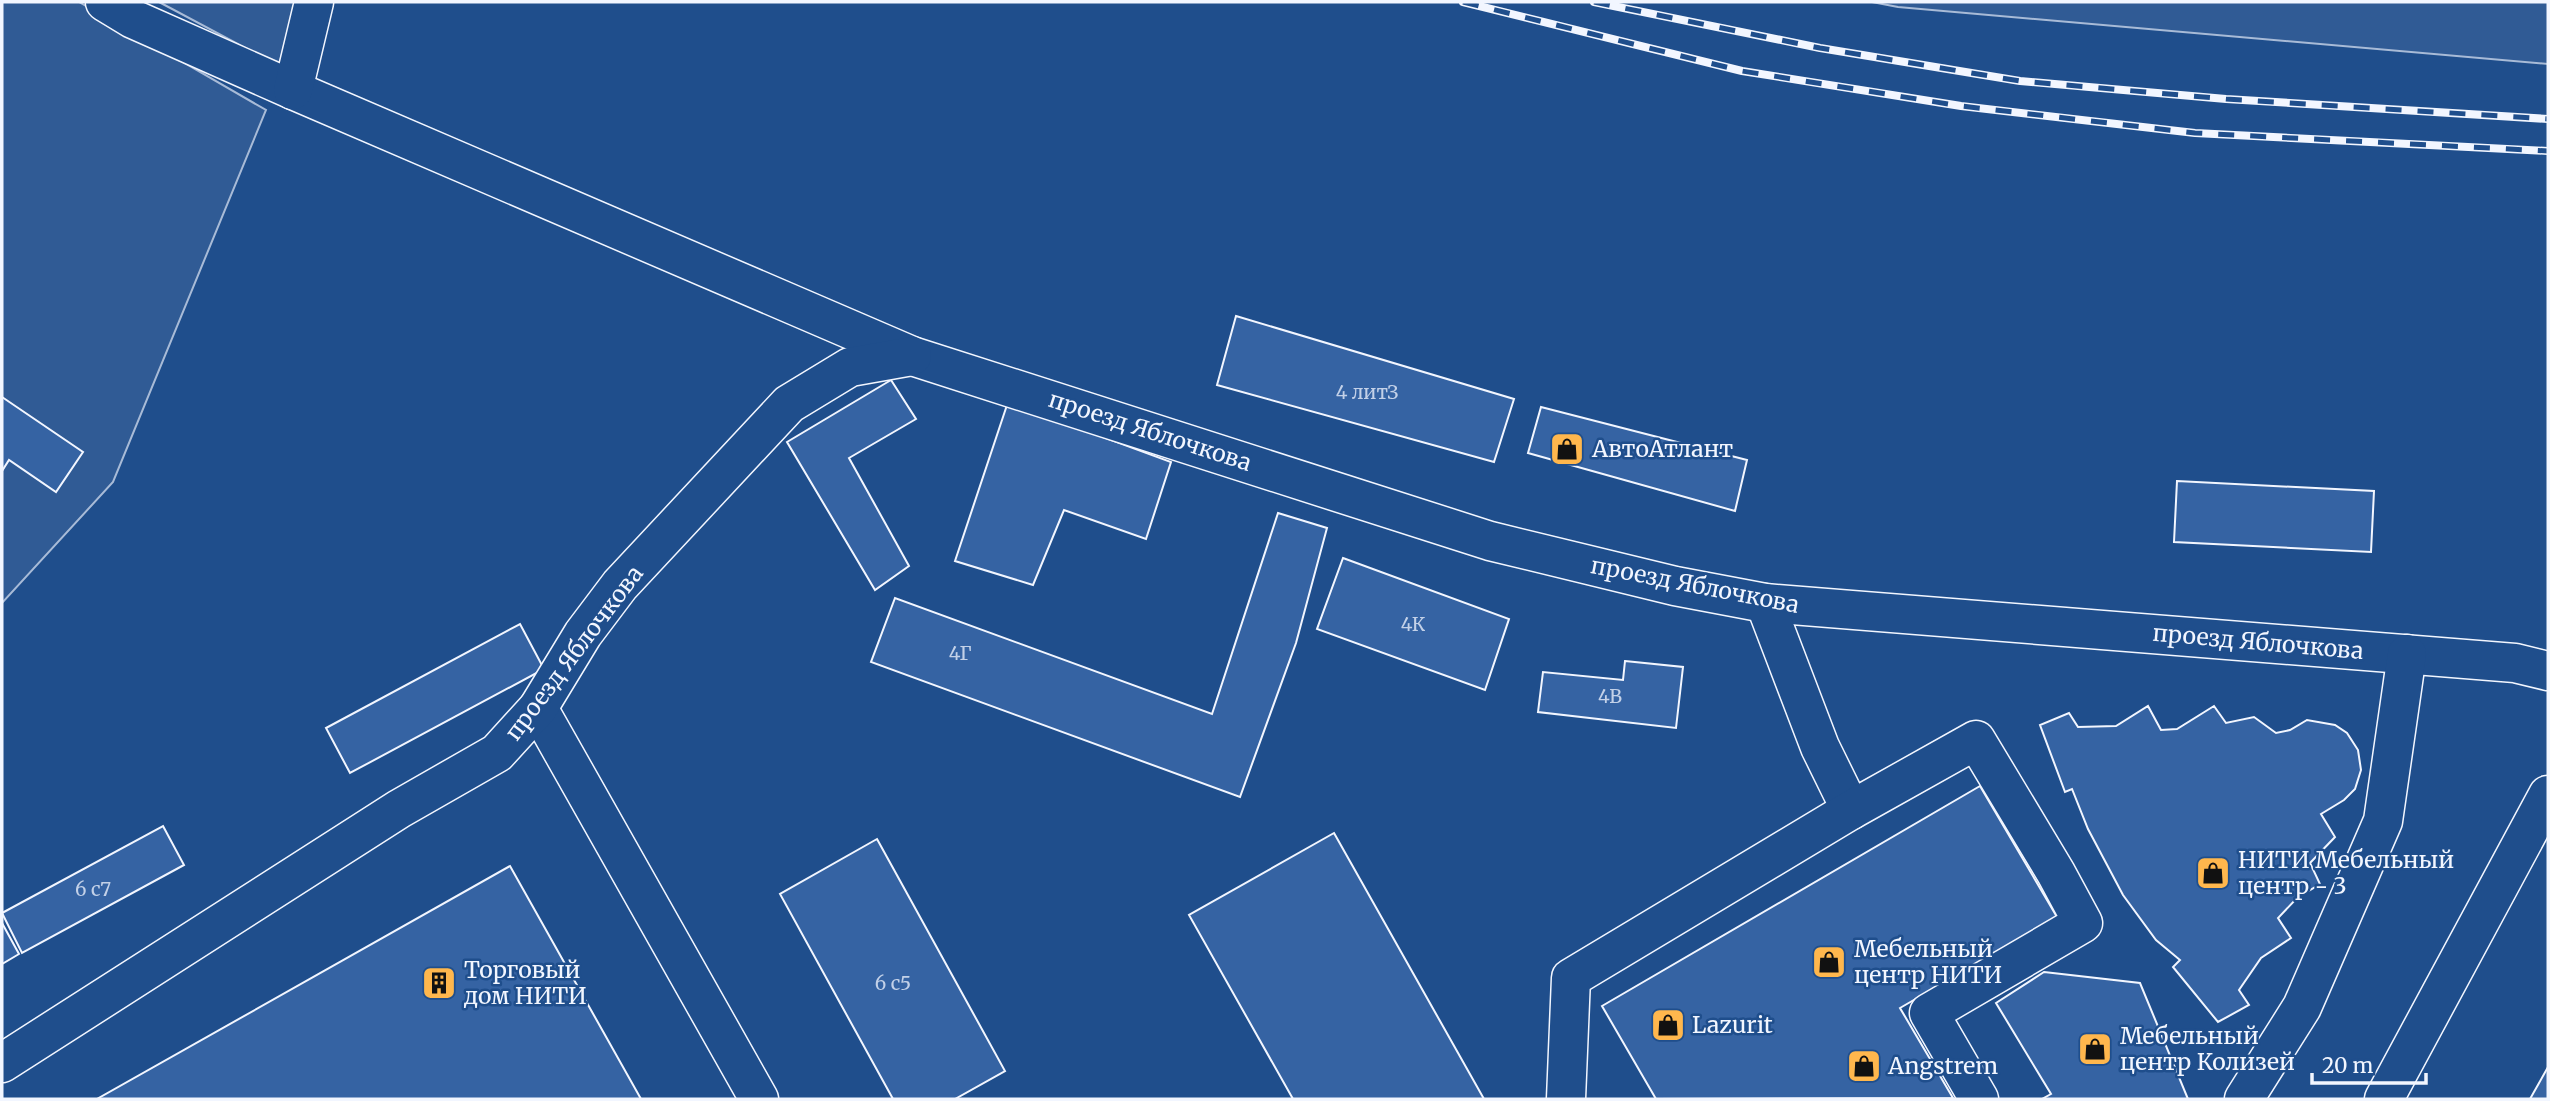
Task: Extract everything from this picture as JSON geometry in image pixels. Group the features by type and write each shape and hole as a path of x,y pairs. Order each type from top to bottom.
{"street":[{"path":"105,2 133,19 293,90 912,356"},
{"path":"293,90 314,2"},
{"name":"проезд Яблочкова","path":"2,1063 399,808 497,753 538,708 583,634 620,585 789,404 850,367 912,356 1490,541 1675,586 1765,603 2515,663 2548,671"},
{"path":"1765,603 1820,747 1852,810"},
{"path":"2245,1099 2302,1007 2383,821 2407,654"},
{"path":"538,708 759,1099"},
{"path":"1566,1099 1571,978 1852,810 1976,740 2083,923 1929,1013 1979,1099"},
{"path":"2384,1099 2548,795"}],"shaded area":[{"path":"2,2 79,2 266,110 113,482 2,603"},
{"path":"159,2 295,2 279,66"},
{"path":"1872,2 2548,2 2548,64 1898,7"}],"building":[{"path":"1236,316 1514,399 1494,462 1217,385"},
{"path":"891,380 916,419 849,458 909,566 875,590 787,442"},
{"path":"2,397 83,452 56,492 9,460 2,471"},
{"path":"1008,402 1171,462 1146,539 1064,510 1033,585 955,561"},
{"path":"1541,407 1747,460 1735,511 1528,453"},
{"path":"2177,481 2374,491 2371,552 2174,542"},
{"path":"1278,513 1327,528 1296,643 1240,797 871,662 895,598 1212,714"},
{"path":"1343,558 1509,619 1485,690 1317,629"},
{"path":"520,624 544,669 350,773 326,728"},
{"path":"1625,661 1683,667 1676,728 1538,712 1543,672 1623,680"},
{"name":"НИТИ Мебельный центр - 3","path":"2148,706 2161,730 2177,729 2214,706 2226,723 2254,717 2276,733 2290,730 2307,720 2335,725 2347,733 2358,750 2361,770 2355,789 2344,800 2321,814 2335,837 2310,863 2320,884 2297,898 2278,918 2291,938 2261,958 2239,990 2249,1005 2218,1022 2173,967 2180,960 2156,940 2123,895 2088,829 2072,789 2065,792 2040,725 2069,713 2078,727 2116,726"},
{"name":"Мебельный центр НИТИ","path":"1980,786 2057,917 1900,1008 1953,1098 1656,1099 1602,1006"},
{"path":"163,826 184,865 22,953 2,913"},
{"path":"1334,833 1484,1099 1293,1099 1189,915"},
{"path":"877,839 1005,1071 955,1099 893,1099 780,894"},
{"name":"Торговый дом НИТИ","path":"510,866 641,1099 97,1099"},
{"path":"2,923 19,954 2,964"},
{"name":"Мебельный центр Колизей","path":"2044,972 2140,983 2188,1099 2042,1099 2051,1094 1996,1003"},
{"path":"2548,1067 2548,1099 2530,1099"}],"railway":[{"path":"1463,2 1742,71 1961,106 2195,133 2548,151"},
{"path":"1594,2 1820,48 2020,81 2226,99 2548,119"}],"place":[{"name":"АвтоАтлант","path":"1567,449"},
{"name":"НИТИ Мебельный центр - 3","path":"2213,873"},
{"name":"Мебельный центр НИТИ","path":"1829,962"},
{"name":"Торговый дом НИТИ","path":"439,983"},
{"name":"Lazurit","path":"1668,1025"},
{"name":"Мебельный центр Колизей","path":"2095,1049"},
{"name":"Angstrem","path":"1864,1066"}]}
